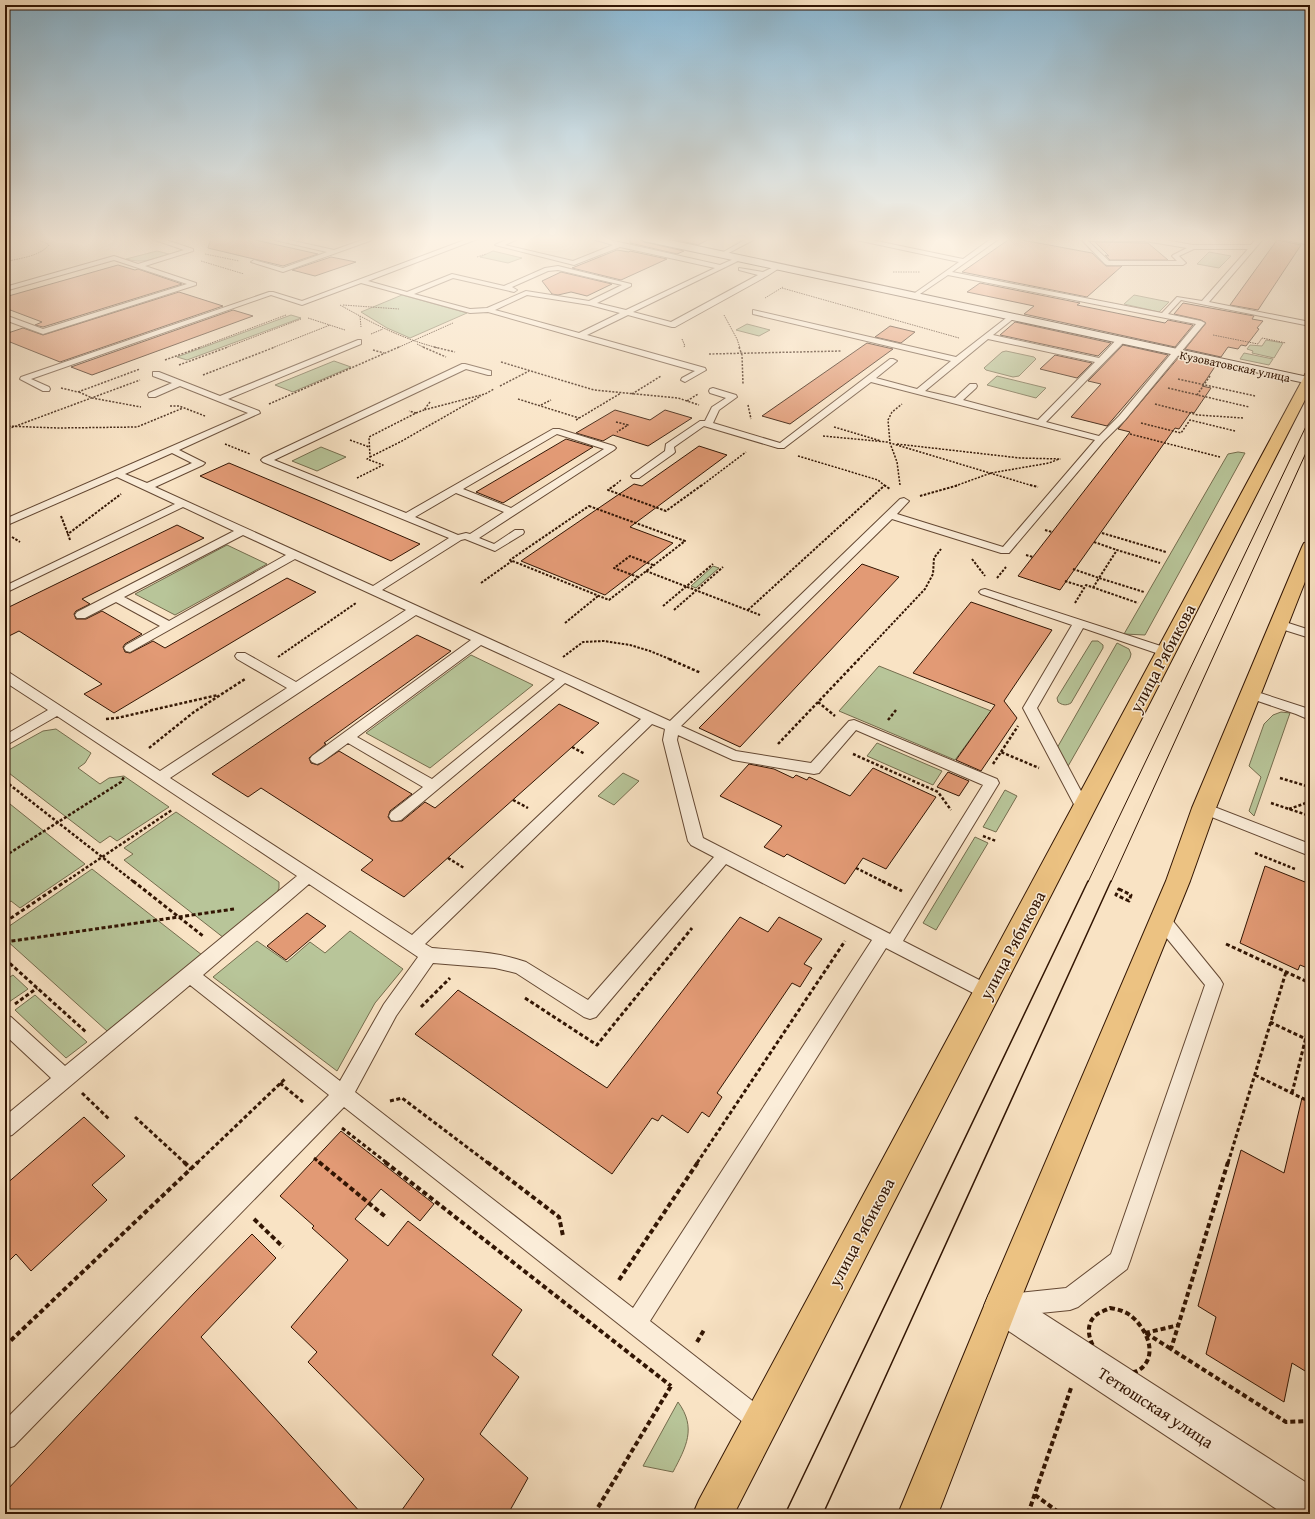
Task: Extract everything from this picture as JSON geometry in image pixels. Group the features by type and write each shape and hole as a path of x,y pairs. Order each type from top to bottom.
{"main road":[{"name":"улица Рябикова","path":"713,1514 1309,380"},
{"path":"918,1514 1001,1306 1162,920 1204,808 1310,547"}],"street":[{"name":"Кузоватовская улица","path":"973,309 1309,380"},
{"name":"Тетюшская улица","path":"1001,1306 1089,1356 1310,1508"}],"lane":[{"path":"5,317 43,332 116,309"},
{"path":"46,389 24,379 225,309"},
{"path":"462,309 470,311 484,310 702,370 685,380"},
{"path":"611,309 672,325 701,309"},
{"path":"579,336 634,309"},
{"path":"890,515 1005,551 1097,444 1138,400 1201,323 1127,309"},
{"path":"1163,316 1169,309"},
{"path":"1234,309 1310,324"},
{"path":"756,312 958,360"},
{"path":"918,392 1010,317"},
{"path":"988,336 1100,361"},
{"path":"1040,423 1120,341"},
{"path":"220,399 358,342"},
{"path":"636,476 670,452 669,446 703,423 781,446 893,361"},
{"path":"266,460 465,366 488,373"},
{"path":"5,523 256,414 156,374"},
{"path":"870,379 1040,423 1097,444"},
{"path":"152,394 180,383"},
{"path":"956,402 973,386"},
{"path":"708,424 715,409 733,396 713,391"},
{"path":"407,517 556,431 611,448 471,538"},
{"path":"146,487 200,463 172,450"},
{"path":"266,460 457,538"},
{"path":"118,474 356,584 375,590 733,755 814,769 854,724 992,783 920,900 888,941 636,1323"},
{"path":"456,489 512,512"},
{"path":"904,501 781,623 672,727 670,740 696,841 987,992"},
{"path":"5,590 182,504"},
{"path":"81,615 242,531"},
{"path":"375,590 457,538 466,536 495,548 519,532"},
{"path":"130,648 294,555"},
{"path":"985,592 1166,652"},
{"path":"116,597 169,626"},
{"path":"161,777 416,609"},
{"path":"1079,624 1030,708 1083,808"},
{"path":"1279,624 1310,634"},
{"path":"317,759 482,639"},
{"path":"241,656 296,688"},
{"path":"5,676 134,759 429,955 495,961 520,967 590,1011 724,856"},
{"path":"396,816 565,677"},
{"path":"1251,694 1301,711 1310,716"},
{"path":"5,741 58,710"},
{"path":"414,944 651,717"},
{"path":"347,737 433,786"},
{"path":"1204,808 1310,850"},
{"path":"5,1128 190,976 309,875"},
{"path":"1001,1306 1070,1299 1119,1261 1214,984 1162,920"},
{"path":"5,1437 343,1095 390,1010 429,955"},
{"path":"190,976 761,1422"},
{"path":"8,1015 65,1078"}],"path":[{"path":"347,309 384,329 465,366"},
{"path":"719,309 725,316 737,339 742,355 744,387"},
{"path":"856,309 960,338"},
{"path":"252,412 484,310"},
{"path":"159,362 292,313"},
{"path":"5,430 311,316"},
{"path":"306,317 349,330"},
{"path":"180,383 330,325"},
{"path":"1195,331 1258,344 1262,338 1286,343"},
{"path":"412,341 457,352"},
{"path":"706,354 742,355 846,350"},
{"path":"495,361 594,390 678,398"},
{"path":"631,394 681,364"},
{"path":"78,392 145,367"},
{"path":"370,457 400,442 484,394 530,371"},
{"path":"36,374 41,379 61,388 78,392 92,398 144,407"},
{"path":"1159,374 1255,396"},
{"path":"1151,384 1249,407"},
{"path":"1197,395 1205,385"},
{"path":"904,501 897,462 890,443 888,420 892,412 918,392"},
{"path":"556,431 621,393"},
{"path":"337,489 383,465 367,459 370,457 369,437 424,410 484,394"},
{"path":"518,399 579,418"},
{"path":"424,410 431,400"},
{"path":"540,406 551,400"},
{"path":"1138,400 1198,415 1243,418"},
{"path":"386,403 416,414"},
{"path":"165,406 179,406 211,419"},
{"path":"5,426 58,428 137,427 183,408"},
{"path":"1122,418 1181,433 1190,420 1235,431"},
{"path":"813,421 1056,492"},
{"path":"1123,432 1220,457"},
{"path":"797,433 887,442"},
{"path":"206,436 266,460"},
{"path":"348,440 370,448"},
{"path":"636,476 627,476 608,490 666,511 762,440"},
{"path":"890,443 930,446 996,455 1061,459"},
{"path":"904,501 991,473 1049,463 1097,444"},
{"path":"798,456 878,480 904,501"},
{"path":"1306,471 1310,462"},
{"path":"748,610 884,485"},
{"path":"76,555 68,534 123,493"},
{"path":"589,506 685,540 609,600 513,561 510,560 589,506"},
{"path":"1102,533 1166,552"},
{"path":"1094,542 1160,563"},
{"path":"1092,588 1117,550"},
{"path":"638,577 614,568 630,556 654,565"},
{"path":"762,760 929,585 935,572 934,558"},
{"path":"481,583 513,561"},
{"path":"663,606 713,564"},
{"path":"674,610 723,567"},
{"path":"985,592 1006,567"},
{"path":"1073,569 1144,592"},
{"path":"646,571 781,623"},
{"path":"1065,581 1084,588"},
{"path":"1065,619 1086,585 1138,602"},
{"path":"565,623 599,596"},
{"path":"546,669 583,642 604,641 630,645 650,651 719,682"},
{"path":"72,719 117,718 221,694"},
{"path":"818,702 834,716"},
{"path":"992,765 1021,720"},
{"path":"835,746 938,792 964,828 996,841"},
{"path":"1001,752 1039,768"},
{"path":"5,856 121,782 134,759"},
{"path":"1280,778 1310,788 1309,802 1289,809"},
{"path":"5,781 221,950"},
{"path":"5,922 191,797"},
{"path":"1271,803 1310,816"},
{"path":"1256,853 1295,869"},
{"path":"856,868 920,900"},
{"path":"1119,889 1131,895 1129,901 1116,895 1119,889"},
{"path":"5,942 276,904"},
{"path":"613,1276 619,1281 856,924"},
{"path":"1226,944 1310,983"},
{"path":"5,959 103,1047"},
{"path":"1171,1349 1286,972"},
{"path":"8,1015 37,988"},
{"path":"1270,1022 1306,1039"},
{"path":"1292,1093 1310,1022"},
{"path":"5,1346 302,1063"},
{"path":"1255,1075 1310,1102"},
{"path":"65,1078 109,1119"},
{"path":"280,1083 321,1116 333,1121 670,1386"},
{"path":"385,1102 402,1098 559,1217 564,1239"},
{"path":"136,1117 191,1169"},
{"path":"296,1142 387,1218"},
{"path":"236,1202 283,1247"},
{"path":"1028,1514 1089,1356 1092,1342 1090,1322 1094,1315 1101,1310 1110,1308 1120,1310 1130,1315 1138,1322 1146,1333 1150,1344 1150,1355 1147,1363 1141,1369 1134,1372 1124,1372 1114,1368 1105,1361 1089,1356"},
{"path":"1146,1333 1179,1325"},
{"path":"594,1514 704,1330"},
{"path":"1146,1333 1286,1422 1310,1421"},
{"path":"1035,1495 1061,1514"}],"green space":[{"path":"369,309 452,309 467,313 410,338 387,328 361,312"},
{"path":"1145,309 1162,309 1159,312"},
{"path":"291,315 301,318 187,360 177,357"},
{"path":"747,324 770,330 759,336 736,330"},
{"path":"1266,340 1283,343 1274,358 1252,353 1253,351 1247,349 1250,345 1262,346"},
{"path":"1006,351 1034,357 1036,359 1019,376 1013,377 986,370 984,368 1002,352"},
{"path":"1244,353 1273,359 1269,365 1240,359"},
{"path":"334,361 351,367 293,392 275,385"},
{"path":"997,376 1046,388 1036,398 987,385"},
{"path":"321,447 346,457 317,471 292,461"},
{"path":"1238,452 1245,453 1145,635 1124,634 1228,454"},
{"path":"227,545 267,564 175,615 135,594"},
{"path":"713,566 719,568 696,588 691,586"},
{"path":"1092,641 1098,641 1103,645 1103,648 1071,703 1066,705 1061,704 1058,702 1057,698"},
{"path":"1117,643 1129,649 1131,654 1130,658 1067,768 1057,748"},
{"path":"471,655 533,685 430,768 366,733"},
{"path":"879,666 991,711 955,760 839,711"},
{"path":"1281,712 1290,713 1254,816 1249,811 1261,777 1249,766 1264,724 1273,715"},
{"path":"56,729 91,753 85,763 78,768 100,784 109,778 124,776 169,807 117,841 110,836 100,843 5,770 5,752 43,731"},
{"path":"877,743 942,771 933,785 867,756"},
{"path":"623,773 639,781 614,805 598,796"},
{"path":"1005,790 1017,796 996,832 983,827"},
{"path":"5,800 85,864 20,908 11,901 5,905"},
{"path":"176,812 279,882 277,893 224,938 124,860 133,854 124,848"},
{"path":"975,837 988,843 936,930 923,923"},
{"path":"92,869 202,955 107,1031 5,939 5,929"},
{"path":"350,931 403,969 375,1003 337,1071 213,977 257,941 287,962 310,942 325,953"},
{"path":"13,975 28,989 6,1004 5,980"},
{"path":"35,995 87,1042 66,1058 15,1010"},
{"path":"678,1402 684,1411 687,1420 688,1437 673,1472 643,1466"}],"building":[{"path":"7,309 102,309 43,327 35,325 42,322"},
{"path":"126,309 215,309 60,362 5,340 5,334 23,328 43,335"},
{"path":"1030,309 1096,309 1165,323 1168,320 1193,325 1175,347 1024,314"},
{"path":"1178,309 1215,309 1254,316 1252,319 1263,321 1246,346 1241,345 1238,349 1228,347 1221,357 1185,349 1206,323 1201,320 1174,314"},
{"path":"233,310 253,316 92,375 71,367"},
{"path":"1015,322 1111,343 1098,356 1000,335"},
{"path":"890,326 915,332 901,343 875,337"},
{"path":"867,343 893,349 790,424 762,416"},
{"path":"1123,345 1168,355 1107,426 1071,417 1101,384 1088,381"},
{"path":"1055,355 1092,363 1077,378 1040,369"},
{"path":"1179,357 1216,365 1202,386 1211,388 1194,413 1191,412 1179,429 1175,428 1060,590 1018,576 1130,432 1118,429"},
{"path":"615,410 650,420 665,410 692,418 648,446 613,435 603,441 576,433"},
{"path":"566,439 593,447 503,503 476,492"},
{"path":"699,446 727,455 630,527 673,543 605,595 521,561 634,484 642,486"},
{"path":"229,463 420,544 391,561 200,476"},
{"path":"177,525 204,538 82,599 90,604 76,611 74,614 76,619 86,619 102,611 142,634 125,644 123,647 125,652 130,653 153,641 165,648 287,578 316,592 114,713 84,694 102,684 19,631 5,638 5,609"},
{"path":"862,564 899,577 740,747 699,728"},
{"path":"971,602 1052,630 1004,701 1017,718 981,771 956,760 995,705 913,673"},
{"path":"417,635 451,651 324,743 326,744 309,758 311,763 318,765 339,751 412,794 390,811 388,817 391,821 402,821 425,802 435,808 559,704 599,723 404,897 361,870 373,860 261,788 248,797 212,774"},
{"path":"749,764 774,769 793,778 796,775 807,780 809,777 850,796 873,768 936,797 886,869 863,858 845,884 787,854 784,857 764,847 782,826 720,796"},
{"path":"948,772 969,781 959,796 937,787"},
{"path":"1265,866 1310,884 1310,969 1300,965 1298,970 1240,943"},
{"path":"307,913 326,926 286,960 267,946"},
{"path":"740,917 768,932 779,917 822,939 804,964 812,968 800,987 792,983 717,1093 722,1097 709,1117 702,1112 688,1133 662,1115 658,1121 652,1118 612,1174 415,1034 458,990 607,1088"},
{"path":"1302,1098 1310,1099 1310,1374 1292,1363 1284,1402 1206,1354 1216,1317 1198,1306 1241,1150 1284,1173"},
{"path":"84,1117 125,1156 92,1185 107,1200 31,1271 16,1254 5,1265 5,1185"},
{"path":"341,1131 434,1204 420,1221 381,1189 355,1219 388,1246 408,1221 522,1310 492,1355 519,1377 480,1434 528,1478 508,1514 399,1514 424,1479 308,1362 317,1352 291,1327 348,1260 312,1228 314,1226 280,1196"},
{"path":"252,1234 276,1258 201,1337 362,1514 5,1514 5,1492"}],"tram line":[{"path":"1088,882 1310,418"},
{"path":"1111,882 1310,444"},
{"path":"785,1514 1088,881"},
{"path":"823,1514 1111,881"}]}
